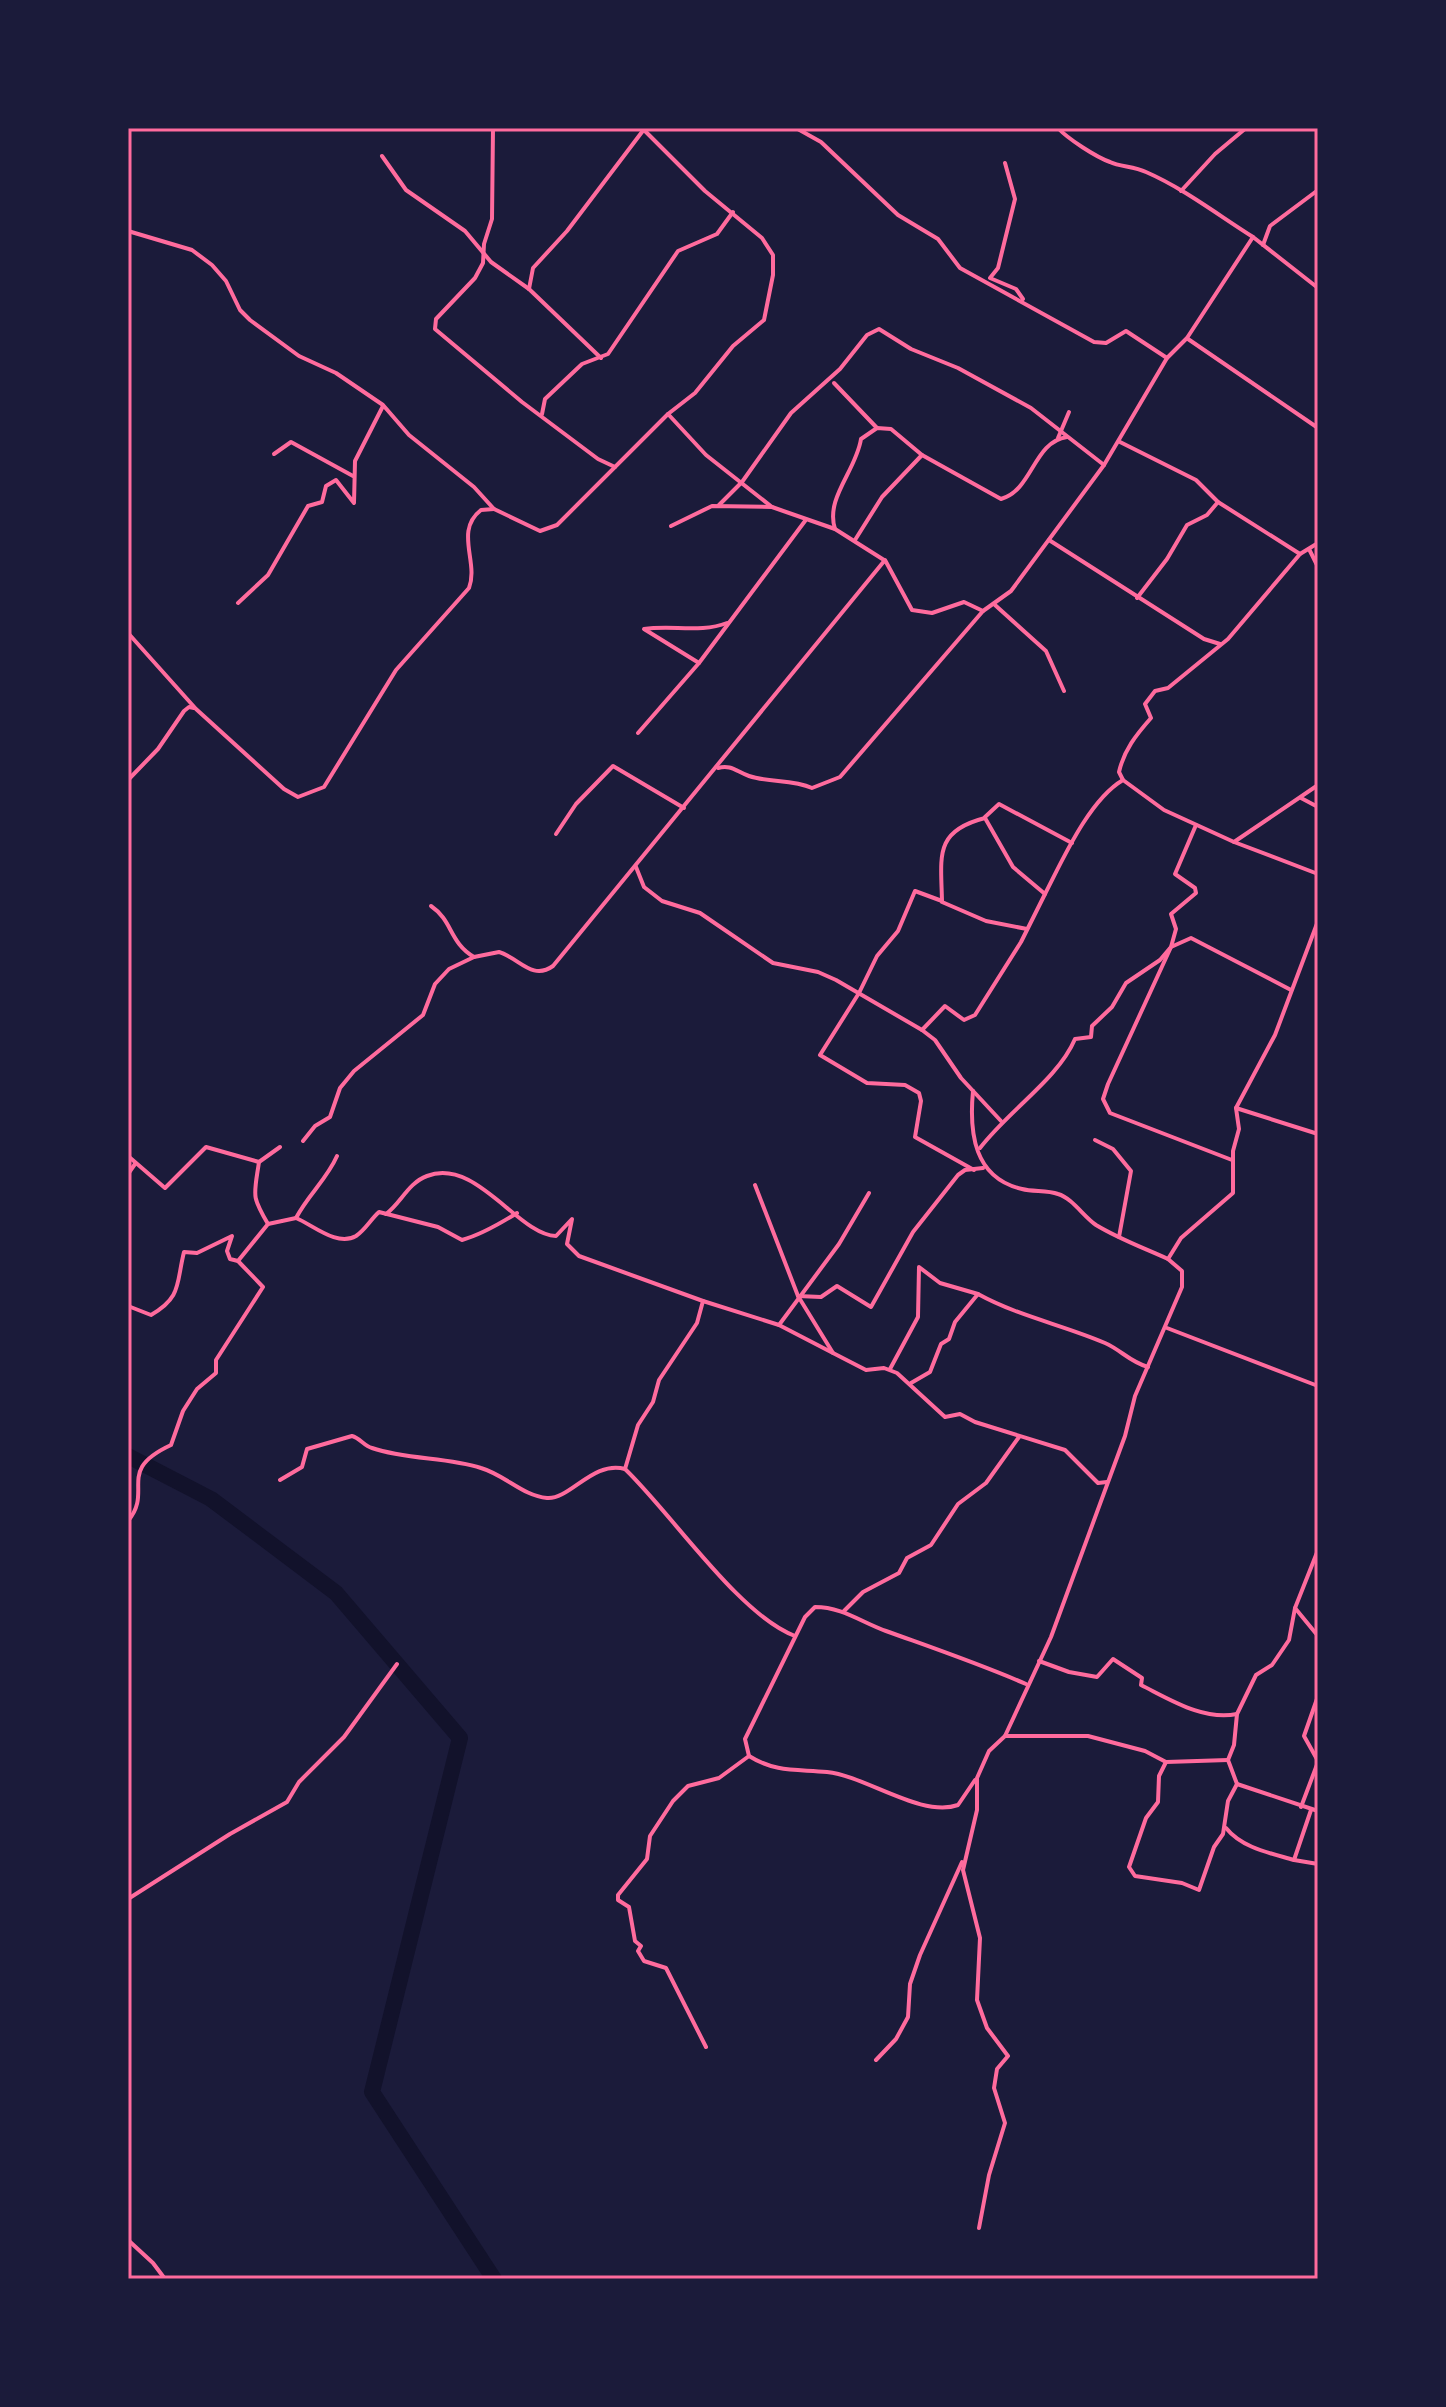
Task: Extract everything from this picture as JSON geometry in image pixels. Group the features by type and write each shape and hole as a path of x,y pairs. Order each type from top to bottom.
{"street":[{"path":"493,128 492,219 481,269 436,319 435,329 598,459 615,467"},
{"path":"796,128 821,142 898,215 938,239 960,268 1094,342 1106,343 1126,331 1167,358"},
{"path":"1058,128 1069,140 1110,163 1147,172 1181,191 1253,237 1318,288"},
{"path":"1181,191 1215,154 1246,128"},
{"path":"128,231 192,250 226,281 240,310 250,320 299,356 329,369 383,405 415,441 474,487 494,509 540,531 547,530 668,414 695,393 733,346 764,320 773,275 773,255 762,238 705,191 645,129 567,231 533,268 529,289"},
{"path":"382,156 406,190 465,231 483,254 529,289 601,358"},
{"path":"1005,163 1015,199 998,268 990,278 1016,289 1024,301"},
{"path":"1263,245 1270,226 1318,190"},
{"path":"542,414 545,399 582,364 601,358 617,341 678,251 717,234 733,212"},
{"path":"716,769 726,766 755,778 795,782 812,788 840,777 983,611 1011,591 1104,465 1167,358 1187,338 1253,237"},
{"path":"671,526 719,505 742,482 785,420 840,369 873,330 879,329 911,349 958,368 1031,408 1104,465"},
{"path":"1187,338 1318,428"},
{"path":"834,383 877,428"},
{"path":"238,603 268,575 308,506 322,502 326,486 336,480 354,503 353,476 359,449 383,405"},
{"path":"835,529 831,507 857,460 861,439 877,428 891,429 922,455 1001,499 1017,491 1044,451 1058,438 1069,412"},
{"path":"668,414 706,455 772,507 835,529 885,560 912,610 932,613 964,602 983,611"},
{"path":"1058,438 1069,437"},
{"path":"274,454 291,442 353,476"},
{"path":"1119,442 1196,480 1218,502 1300,554"},
{"path":"855,540 882,497 922,455"},
{"path":"1137,598 1167,559 1187,525 1207,515 1218,502"},
{"path":"719,505 772,507"},
{"path":"128,633 196,709 284,789 298,797 324,787 396,670 469,588 473,578 467,550 469,528 481,510 494,509"},
{"path":"638,733 699,663 805,521"},
{"path":"1049,540 1204,639 1221,644"},
{"path":"1318,543 1300,554 1221,644 1168,688 1155,691 1145,704 1151,718 1134,737 1119,772 1123,780 1164,810 1234,842 1318,874"},
{"path":"1309,549 1318,567"},
{"path":"303,1141 315,1126 330,1117 334,1098 354,1071 416,1022 427,1008 435,984 449,969 474,957 499,952 534,971 546,971 636,867 885,560"},
{"path":"995,605 1046,651 1064,691"},
{"path":"699,663 644,629 670,625 710,629 728,623"},
{"path":"128,780 158,749 184,711 189,707 196,709"},
{"path":"556,834 576,804 613,766 684,808"},
{"path":"922,1030 945,1006 964,1020 970,1020 1027,929 1072,843 1110,788 1123,780"},
{"path":"1234,842 1318,785"},
{"path":"1301,798 1318,807"},
{"path":"915,891 942,901 942,850 946,838 967,822 985,818 999,804 1072,843"},
{"path":"985,818 1013,867 1045,894"},
{"path":"1196,825 1175,874 1195,888 1196,893 1171,914 1176,929 1171,947 1103,1099 1110,1113 1232,1160"},
{"path":"636,867 638,880 653,896 700,913 773,963 818,972 922,1030 935,1040 973,1091 1001,1121"},
{"path":"915,891 986,921 1027,929"},
{"path":"915,891 898,931 877,956 859,993 820,1055 867,1083 905,1085 919,1093 921,1101 915,1137 974,1170"},
{"path":"431,906 443,914 457,946 474,957"},
{"path":"1168,1259 1181,1238 1233,1193 1232,1160 1239,1129 1236,1108 1275,1035 1318,921"},
{"path":"979,1150 1001,1121 1061,1066 1075,1039 1091,1037 1092,1026 1112,1007 1126,983 1160,960 1171,947 1191,938 1291,990"},
{"path":"973,1091 971,1112 983,1168 996,1180 1022,1189 1060,1194 1089,1220 1179,1266 1183,1276 1167,1328 1148,1367 1039,1661 1005,1736 989,1751 977,1778 958,1805 938,1810 826,1771 802,1773 761,1764 749,1756 745,1739 805,1617 815,1607 833,1607 844,1611 1026,1684"},
{"path":"1236,1108 1318,1134"},
{"path":"1095,1140 1113,1149 1131,1171 1119,1237"},
{"path":"128,1156 165,1188 206,1147 259,1162"},
{"path":"268,1224 254,1205 252,1192 259,1162 280,1147"},
{"path":"296,1218 306,1199 328,1176 337,1156"},
{"path":"128,1174 135,1164"},
{"path":"798,1296 821,1297 837,1286 871,1307 913,1232 958,1175 983,1168"},
{"path":"386,1214 409,1188 428,1175 462,1178 517,1213 546,1236 556,1236 572,1219 567,1244 579,1256 779,1325 866,1370 890,1369 911,1383 945,1417 960,1414 1019,1437 1065,1450 1098,1483 1107,1482"},
{"path":"755,1185 798,1296 833,1353"},
{"path":"779,1325 839,1244 869,1193"},
{"path":"238,1261 268,1224 296,1218 332,1237 348,1239 359,1234 379,1212 438,1227 462,1240 486,1227 499,1226 517,1213"},
{"path":"128,1306 151,1315 174,1299 184,1252 197,1253 232,1236 227,1251 230,1259 238,1261 263,1287 216,1360 216,1373 197,1389 183,1411 171,1445 157,1449 139,1469 136,1507 128,1521"},
{"path":"890,1369 918,1317 919,1267 940,1283 978,1294 1034,1319 1106,1343 1134,1363 1148,1367"},
{"path":"911,1383 930,1372 941,1344 949,1339 955,1322 978,1294"},
{"path":"625,1469 638,1425 653,1402 659,1380 697,1323 703,1301"},
{"path":"1167,1328 1318,1386"},
{"path":"280,1480 302,1467 307,1449 352,1436 371,1448 477,1466 507,1477 528,1493 543,1498 554,1498 575,1482 602,1470 625,1469 654,1497 726,1581 774,1628 795,1636"},
{"path":"844,1611 863,1592 899,1573 907,1558 931,1545 958,1504 986,1483 1019,1437"},
{"path":"1166,1762 1159,1776 1158,1802 1146,1818 1129,1867 1135,1876 1182,1883 1199,1890 1214,1847 1225,1827 1228,1801 1237,1784 1228,1760 1234,1745 1237,1714 1256,1675 1272,1665 1289,1640 1295,1608 1318,1550"},
{"path":"1295,1608 1318,1636"},
{"path":"1039,1661 1069,1672 1097,1677 1113,1659 1142,1678 1141,1685 1165,1697 1212,1717 1237,1714"},
{"path":"128,1899 287,1802 299,1782 344,1737 397,1664"},
{"path":"1301,1807 1318,1762 1304,1736 1318,1696"},
{"path":"1005,1736 1088,1736 1145,1751 1166,1762 1228,1760"},
{"path":"706,2047 666,1968 644,1961 638,1951 641,1946 635,1941 629,1907 618,1900 618,1895 647,1859 650,1836 673,1801 688,1786 719,1778 749,1756"},
{"path":"876,2060 896,2039 908,2017 910,1984 920,1955 964,1860 977,1810 977,1778"},
{"path":"1237,1784 1318,1811"},
{"path":"1294,1860 1311,1810"},
{"path":"1225,1827 1234,1838 1259,1850 1318,1864"},
{"path":"964,1860 980,1938 980,2013 1008,2056 997,2069 994,2088 1005,2123 989,2175 979,2228"},
{"path":"128,2240 165,2279"}],"waterway":[{"path":"128,1456 211,1499 336,1593 460,1738 372,2092 494,2279"}]}
